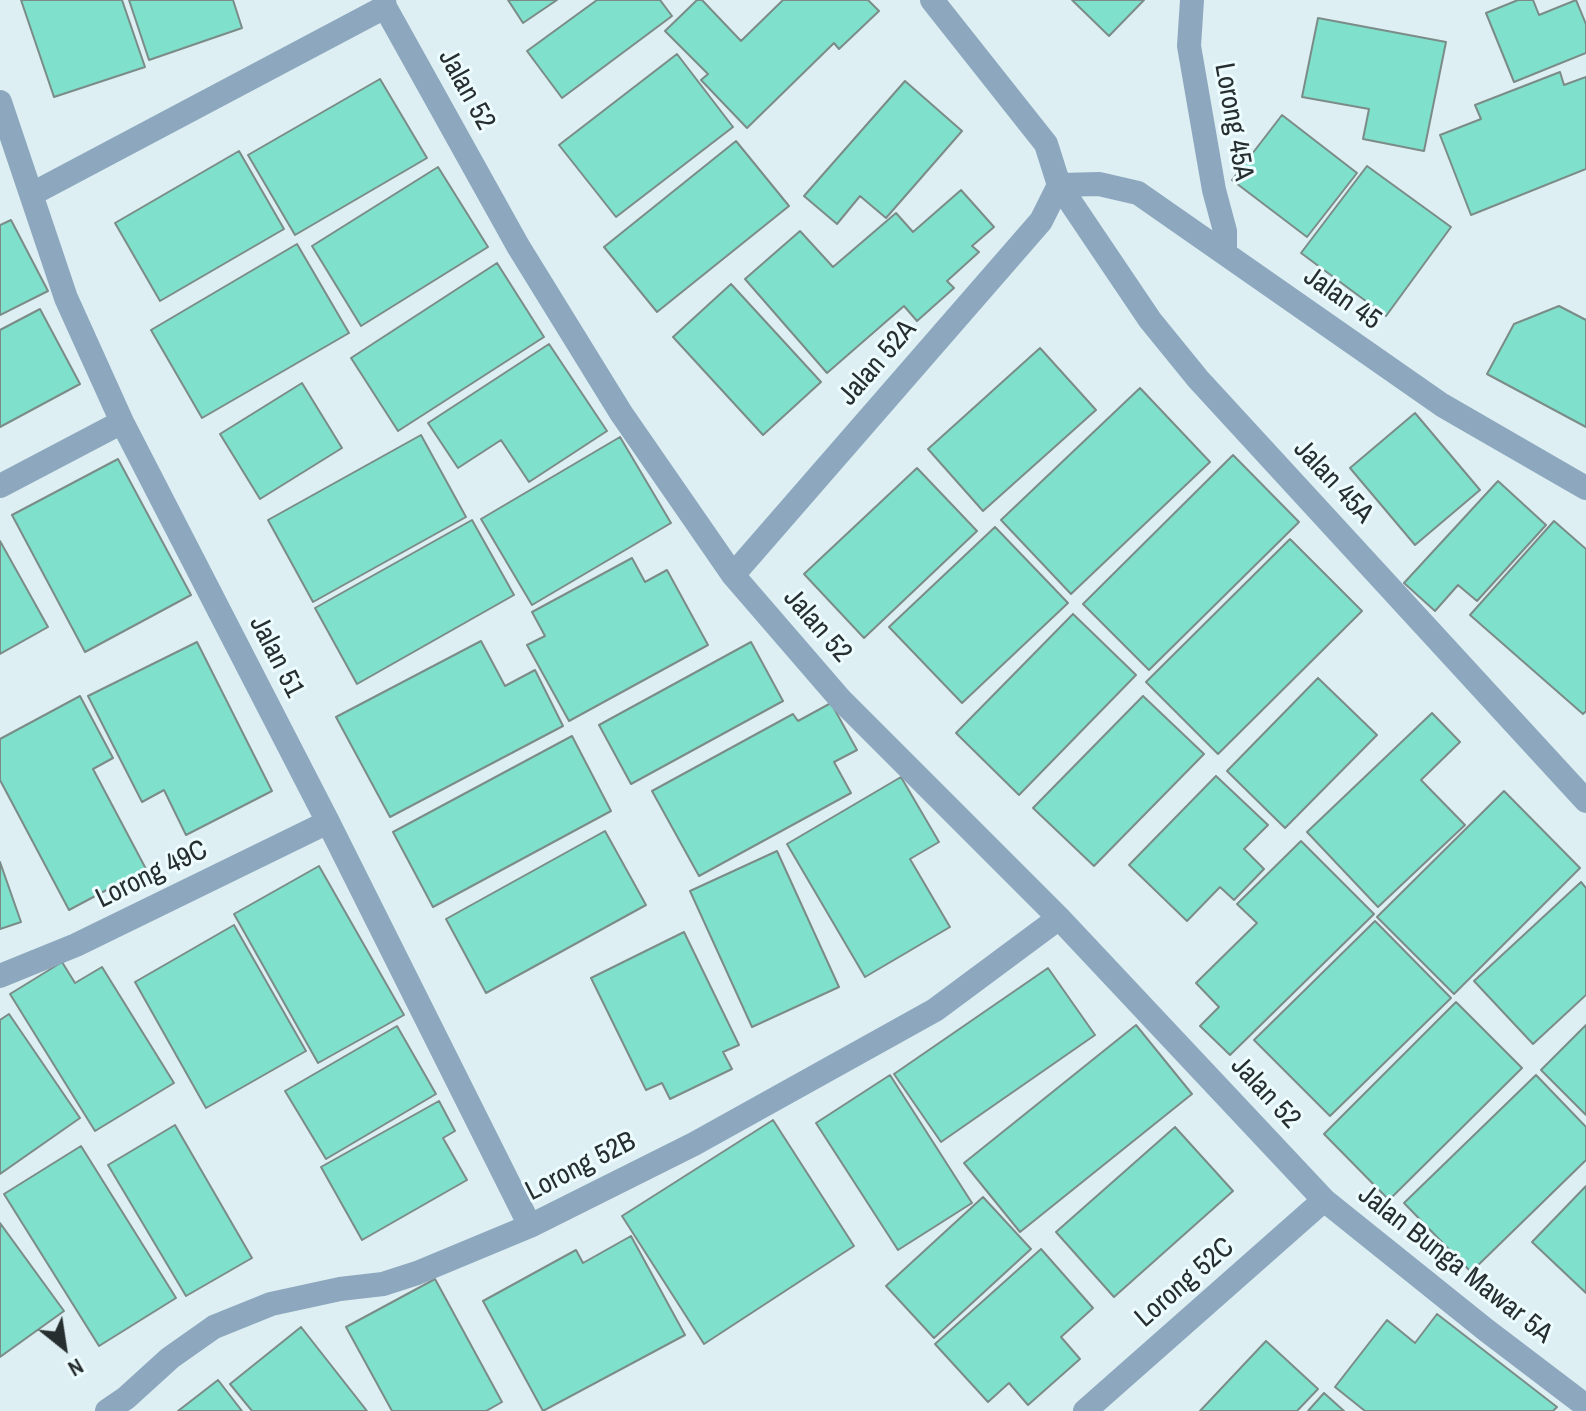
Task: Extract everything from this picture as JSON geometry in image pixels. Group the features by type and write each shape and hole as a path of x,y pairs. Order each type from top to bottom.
{"street":[{"name":"Jalan 45A","path":"932,0 1046,144 1059,185 1150,320 1198,379 1586,801"},
{"name":"Lorong 45A","path":"1192,0 1189,46 1214,190 1225,231 1225,253"},
{"path":"32,194 385,3"},
{"name":"Jalan 52","path":"385,3 518,246 621,413 733,575 841,700 1059,918 1324,1200"},
{"name":"Jalan 51","path":"0,102 66,298 122,422 328,822 530,1226"},
{"name":"Jalan 45","path":"1059,185 1099,184 1138,193 1442,405 1586,488"},
{"name":"Jalan 52A","path":"733,575 1041,221 1059,185"},
{"path":"0,486 122,422"},
{"name":"Lorong 49C","path":"0,976 76,945 328,822"},
{"name":"Lorong 52B","path":"107,1411 170,1358 214,1327 271,1304 340,1289 383,1284 417,1273 530,1226 694,1144 935,1010 1059,918"},
{"name":"Jalan Bunga Mawar 5A","path":"1324,1200 1586,1406"},
{"name":"Lorong 52C","path":"1085,1411 1324,1200"}],"building":[{"path":"21,0 122,0 145,67 54,97"},
{"path":"129,0 233,0 242,28 149,60"},
{"path":"508,0 557,0 523,23"},
{"path":"597,0 660,0 672,16 562,98 527,51"},
{"path":"697,0 702,0 741,41 783,0 868,0 879,11 839,49 834,43 747,128 701,80 708,74 665,31"},
{"path":"1072,0 1144,0 1109,36"},
{"path":"1518,0 1533,0 1539,15 1576,0 1586,24 1586,53 1514,82 1486,13"},
{"path":"1318,18 1446,42 1424,151 1363,139 1369,109 1302,97"},
{"path":"677,54 733,127 616,217 559,145"},
{"path":"1560,72 1564,85 1586,77 1586,169 1471,215 1440,135 1481,119 1475,105"},
{"path":"380,79 427,158 295,235 248,155"},
{"path":"905,81 962,131 886,218 860,196 837,224 804,196"},
{"path":"1282,115 1357,173 1307,237 1232,180"},
{"path":"736,141 789,206 657,312 604,247"},
{"path":"239,151 284,229 160,301 115,223"},
{"path":"1367,166 1451,227 1386,316 1301,253"},
{"path":"438,167 488,247 361,326 312,246"},
{"path":"961,190 994,227 972,246 979,252 947,281 954,288 917,321 904,306 827,373 745,279 800,231 833,267 896,213 913,232"},
{"path":"11,220 48,291 0,315 0,225"},
{"path":"297,244 349,333 202,418 151,330"},
{"path":"497,263 544,337 398,431 351,358"},
{"path":"731,284 821,382 763,435 673,337"},
{"path":"1559,306 1586,320 1586,427 1487,374 1514,324"},
{"path":"40,309 80,384 0,427 0,330"},
{"path":"549,344 607,431 529,482 501,440 458,468 428,423"},
{"path":"1040,348 1096,410 983,511 928,449"},
{"path":"302,383 342,448 260,499 220,434"},
{"path":"1140,388 1210,462 1071,594 1001,520"},
{"path":"1415,413 1480,490 1415,545 1350,468"},
{"path":"421,435 466,517 313,602 268,520"},
{"path":"620,437 671,523 532,605 481,519"},
{"path":"1233,455 1299,522 1149,670 1083,604"},
{"path":"118,459 191,595 85,652 12,515"},
{"path":"917,468 977,531 864,638 804,574"},
{"path":"1498,481 1546,525 1477,601 1458,585 1435,611 1404,583"},
{"path":"472,520 514,595 357,684 315,608"},
{"path":"1554,521 1586,549 1586,711 1583,714 1470,615"},
{"path":"995,527 1068,603 962,703 889,627"},
{"path":"1290,539 1362,611 1218,754 1146,682"},
{"path":"0,541 48,627 0,654"},
{"path":"632,558 645,582 667,570 708,645 569,721 527,645 545,636 532,612"},
{"path":"1073,614 1136,675 1019,795 956,733"},
{"path":"481,641 505,686 535,670 563,726 390,817 336,717"},
{"path":"197,642 272,791 186,835 164,790 142,802 88,696"},
{"path":"751,642 783,701 631,784 599,725"},
{"path":"1318,678 1377,735 1285,828 1227,771"},
{"path":"80,696 113,758 93,769 146,869 69,910 0,780 0,739"},
{"path":"1143,696 1204,754 1094,866 1033,808"},
{"path":"831,703 857,750 834,762 851,793 699,876 652,791 793,714 798,721"},
{"path":"1432,713 1460,742 1421,780 1465,825 1378,907 1307,832"},
{"path":"572,736 611,811 433,907 393,832"},
{"path":"1216,776 1268,825 1244,849 1264,869 1234,900 1220,887 1187,921 1129,865"},
{"path":"901,777 939,842 910,859 950,927 865,977 787,844"},
{"path":"1504,791 1580,868 1454,994 1377,917"},
{"path":"605,831 646,905 486,993 446,919"},
{"path":"1301,841 1374,914 1230,1055 1200,1026 1219,1007 1196,983 1257,923 1237,904"},
{"path":"777,851 839,987 752,1027 690,891"},
{"path":"0,862 21,922 0,929"},
{"path":"319,866 404,1015 318,1063 234,914"},
{"path":"1581,882 1586,888 1586,995 1533,1044 1474,981"},
{"path":"1375,921 1451,998 1330,1116 1254,1040"},
{"path":"234,925 306,1051 206,1108 135,982"},
{"path":"684,932 739,1045 723,1052 732,1069 670,1099 662,1083 646,1090 591,978"},
{"path":"62,962 75,983 102,967 174,1083 95,1131 10,994"},
{"path":"1048,968 1095,1035 941,1142 894,1074"},
{"path":"1456,1002 1522,1068 1389,1200 1324,1134"},
{"path":"9,1014 80,1118 0,1174 0,1020"},
{"path":"1136,1025 1192,1094 1020,1232 964,1163"},
{"path":"1586,1025 1586,1115 1541,1070"},
{"path":"397,1026 436,1094 326,1159 285,1091"},
{"path":"890,1075 972,1203 898,1250 816,1123"},
{"path":"1536,1075 1586,1127 1586,1160 1471,1272 1404,1203"},
{"path":"439,1101 455,1131 443,1138 467,1180 362,1240 321,1167"},
{"path":"773,1120 854,1246 704,1344 622,1216"},
{"path":"175,1125 252,1258 186,1296 108,1165"},
{"path":"1175,1127 1233,1191 1114,1297 1056,1232"},
{"path":"81,1146 176,1298 99,1346 4,1194"},
{"path":"1586,1186 1586,1293 1532,1242"},
{"path":"983,1197 1031,1249 934,1338 886,1286"},
{"path":"0,1223 64,1311 0,1357"},
{"path":"631,1236 685,1335 543,1411 483,1301 576,1250 583,1263"},
{"path":"1041,1249 1093,1308 1061,1337 1080,1359 1028,1405 1009,1383 988,1402 935,1344"},
{"path":"435,1279 502,1402 486,1411 392,1411 346,1327"},
{"path":"1437,1314 1557,1407 1553,1411 1365,1411 1335,1387 1387,1320 1415,1343"},
{"path":"301,1327 367,1411 252,1411 230,1384"},
{"path":"1266,1341 1318,1389 1297,1411 1200,1411"},
{"path":"218,1380 242,1411 178,1411"},
{"path":"1324,1393 1344,1411 1308,1411"}]}
